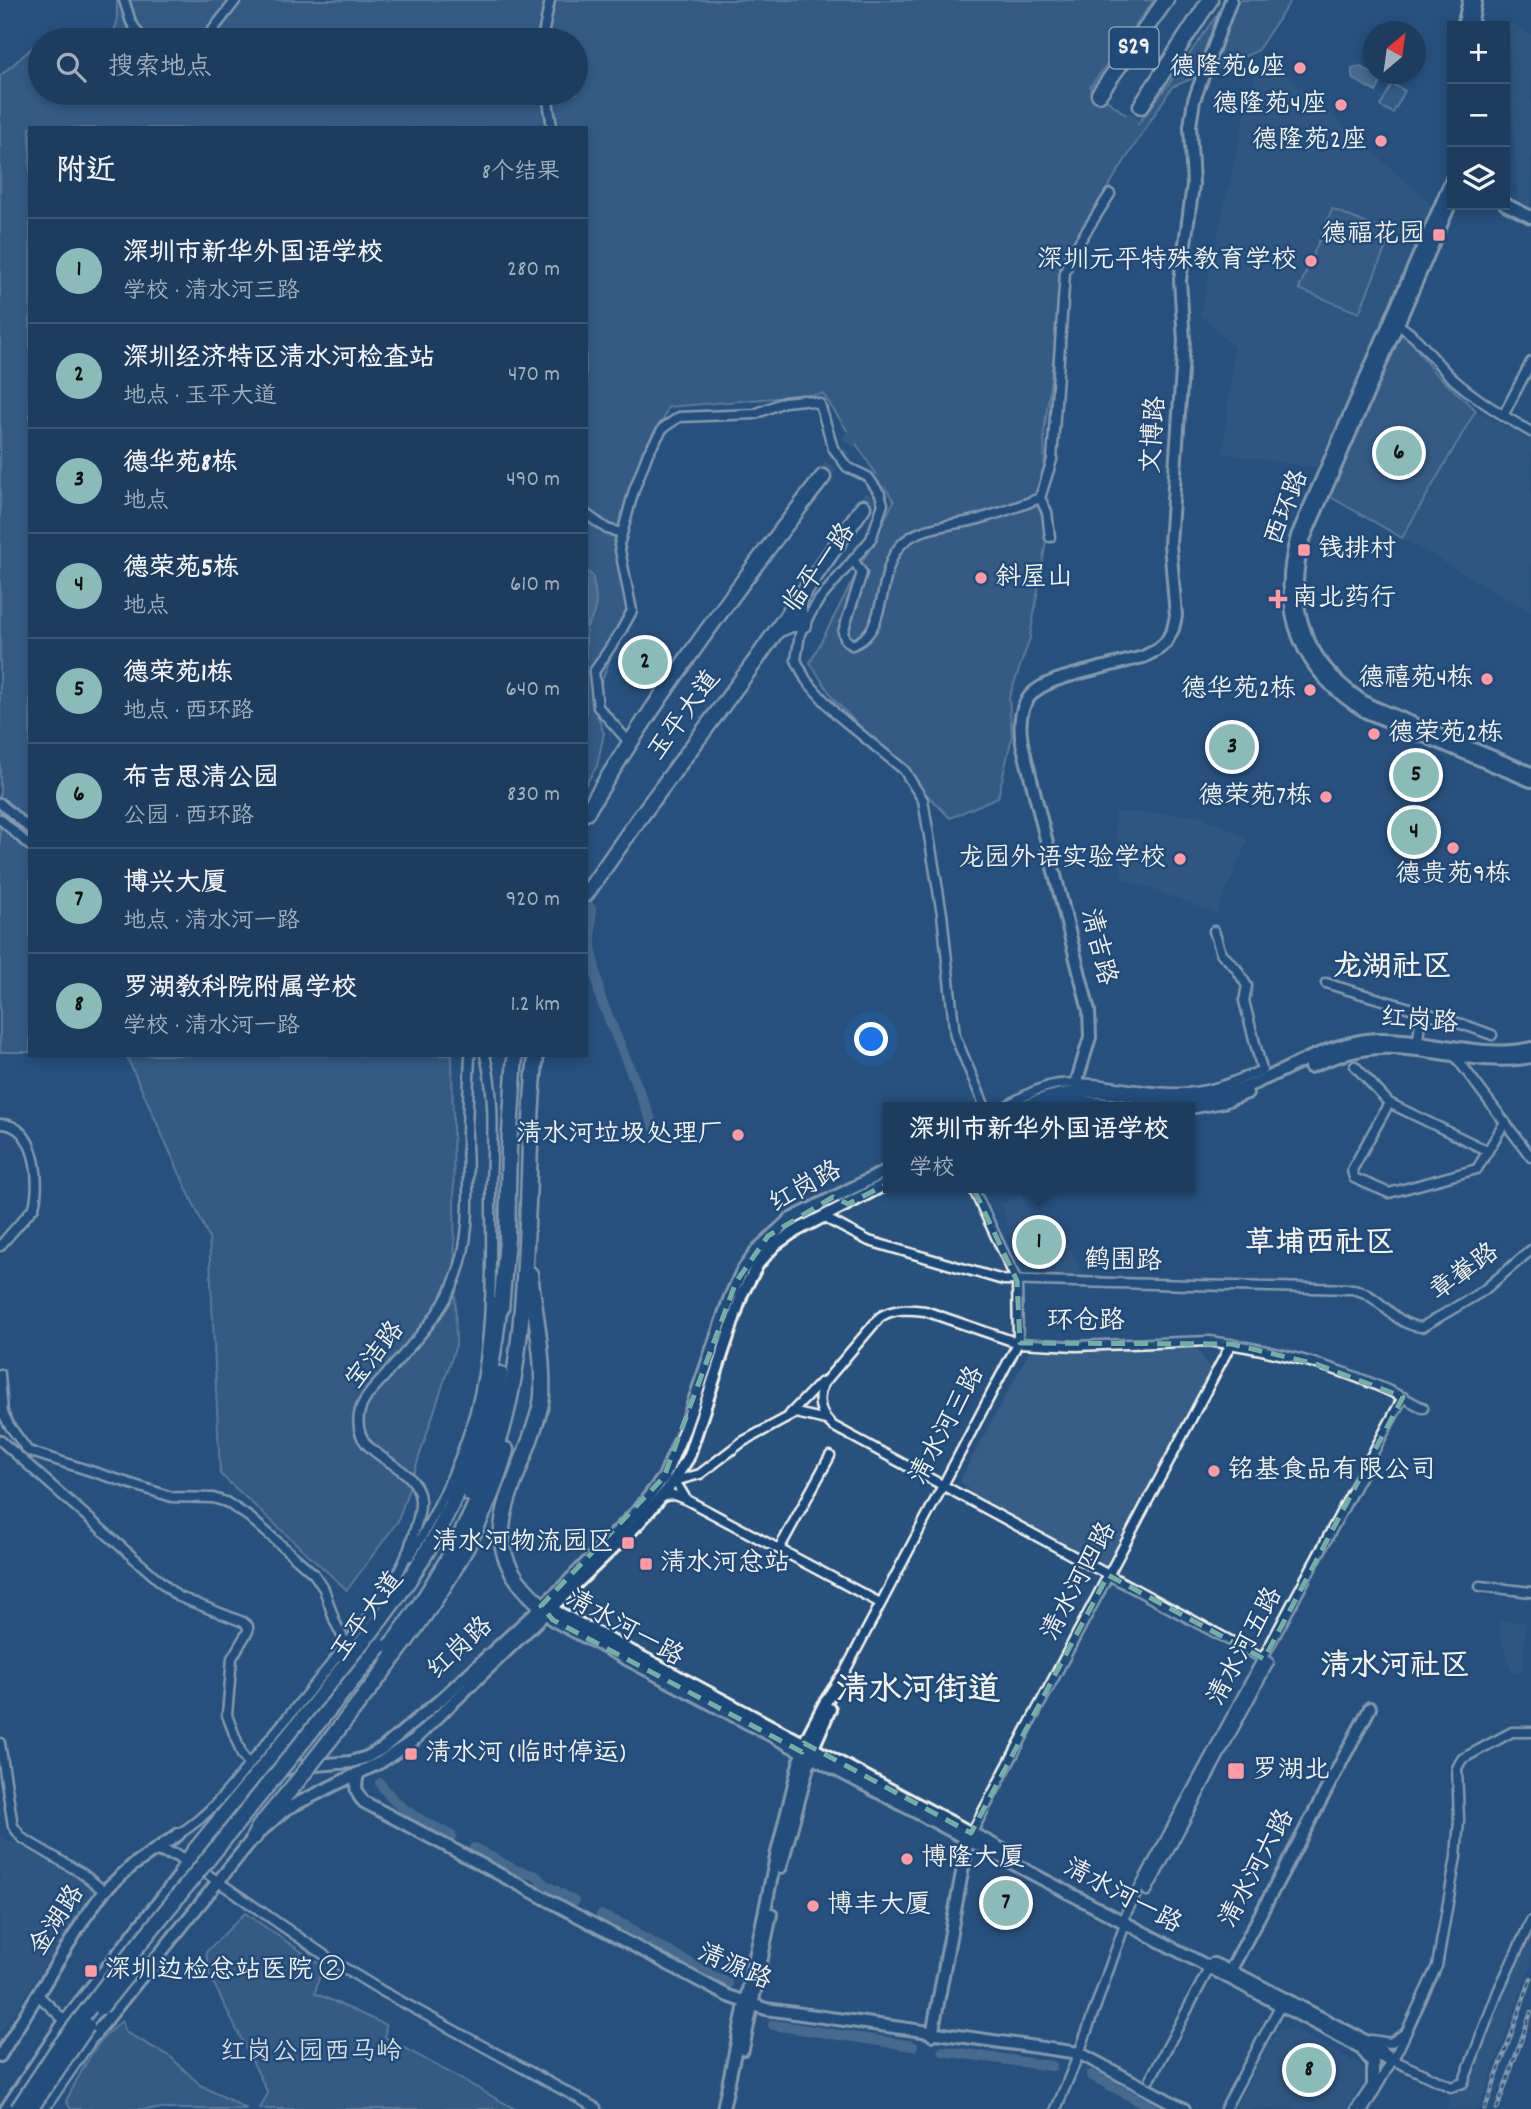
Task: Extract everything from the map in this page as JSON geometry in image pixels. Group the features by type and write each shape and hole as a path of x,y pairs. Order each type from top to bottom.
{"highway":[{"name":"S29","path":"1099,94 1167,0"},
{"name":"S29","path":"1141,106 1210,0"},
{"name":"玉平大道","path":"588,810 628,742 744,578 823,477"},
{"name":"玉平大道","path":"588,891 863,507"},
{"path":"777,630 792,624 804,624 799,613 799,599"},
{"name":"玉平大道","path":"30,2109 81,2034 383,1649 451,1538 473,1488 498,1394 502,1352 500,1302 507,1239 515,1057"},
{"name":"玉平大道","path":"18,2109 57,2050 111,1979 425,1599 474,1510 500,1439 515,1369 536,1057"},
{"path":"528,1203 530,1265 542,1397 536,1423 504,1513 501,1541 511,1572 528,1593 547,1609"},
{"path":"254,1837 259,1827 420,1624 454,1573 480,1523 498,1477 510,1432 525,1343 530,1265"},
{"path":"185,1863 369,1635 432,1544 453,1501 478,1432 490,1380 500,1302"},
{"path":"41,2109 86,2043"}],"street":[{"path":"124,0 135,28"},
{"path":"214,28 236,0"},
{"path":"544,28 550,0"},
{"name":"文博路","path":"1031,780 1019,726 1022,709 1028,697 1053,680 1143,657 1166,642 1173,629 1176,616 1170,544 1184,341 1180,280 1193,185 1190,126 1194,100 1231,0"},
{"path":"1464,21 1469,0"},
{"path":"1472,21 1476,0"},
{"path":"549,105 552,126"},
{"name":"西环路","path":"1447,191 1304,539 1296,577 1299,615 1305,634 1325,668 1353,695 1369,705 1531,773"},
{"path":"1050,537 1047,512 1040,498 1052,460 1065,271 1071,255 1110,194"},
{"path":"1510,206 1531,217"},
{"name":"西环路","path":"1447,210 1297,536 1289,576 1292,617 1298,637 1313,664 1332,688 1348,701 1366,712 1531,781"},
{"path":"1394,323 1412,335 1454,380 1503,416 1531,432"},
{"path":"1503,416 1531,362"},
{"name":"临平一路","path":"628,742 598,707 594,672 632,611 620,545 648,453 663,428 678,417 755,414 784,402 804,400 820,404 833,448 847,467 869,477 883,504 871,538 819,600 804,624 796,660 806,680 843,721 904,770 923,800 942,914 955,1036 983,1102"},
{"path":"854,561 862,573 843,632 845,639 852,645 869,634 876,623 890,560 899,546 911,536 982,518 1040,498"},
{"path":"588,515 607,529 622,533"},
{"name":"清吉路","path":"1031,780 1089,1011 1090,1037 1076,1084"},
{"path":"0,803 28,827"},
{"path":"0,819 28,844"},
{"path":"1015,1102 1042,1088 1060,1084 1189,1093 1229,1084 1262,1070 1244,1001 1247,986 1236,968 1221,953 1214,931"},
{"path":"1326,983 1453,1020 1492,1035"},
{"path":"1418,1041 1421,1012"},
{"name":"红岗路","path":"1034,1102 1075,1092 1162,1100 1212,1097 1243,1088 1355,1042 1386,1039 1418,1041 1487,1052 1531,1048"},
{"name":"红岗路","path":"1195,1107 1233,1099 1352,1051 1394,1048 1496,1060 1531,1057"},
{"path":"1455,1056 1531,1157"},
{"name":"宝洁路","path":"179,1834 209,1812 346,1644 399,1573 411,1544 419,1510 419,1496 407,1475 367,1446 360,1433 359,1415 366,1398 435,1315 456,1278 465,1244 468,1210 470,1057"},
{"path":"399,1573 424,1533 446,1488 473,1415 483,1374 489,1297 493,1092 485,1057"},
{"path":"1355,1066 1389,1103 1488,1151"},
{"path":"1389,1103 1352,1170 1354,1178 1389,1193 1477,1169 1505,1122"},
{"path":"0,1124 16,1129 31,1147 36,1161 37,1199 34,1207 0,1246"},
{"name":"红岗路","path":"6,2109 65,2021 185,1863 252,1789 265,1777 293,1767 351,1762 383,1748 547,1609 639,1509 664,1477 684,1430 730,1297 750,1259 768,1236 789,1220 883,1172"},
{"name":"红岗路","path":"49,2109 86,2043 254,1837 286,1810 358,1774 414,1740 663,1496 688,1458 742,1294 763,1257 780,1240 883,1186"},
{"name":"清水河三路","path":"730,2109 776,1857 808,1750 826,1701 842,1677 1018,1343 1017,1282 975,1193"},
{"path":"833,1197 841,1202 841,1207 837,1210"},
{"name":"鹤围路","path":"823,1217 869,1241 889,1248 1017,1282 1352,1289 1366,1292 1406,1324 1422,1327"},
{"name":"章輋路","path":"1422,1327 1483,1291 1531,1250"},
{"name":"环仓路","path":"829,1423 821,1411 820,1391 834,1369 880,1317 890,1311 925,1311 1018,1343 1076,1346 1209,1341 1231,1344 1316,1364 1393,1391 1423,1408"},
{"name":"清水河四路","path":"970,1836 1231,1344"},
{"path":"788,1416 834,1369"},
{"path":"0,1374 3,1413 28,1451 172,1497 213,1498 226,1502 249,1517 314,1574 327,1595 335,1622 346,1644"},
{"name":"清水河五路","path":"1056,2109 1077,2058 1124,1921 1266,1660 1403,1397"},
{"path":"687,1500 681,1495 675,1480 700,1474 742,1441 796,1413 829,1423 1266,1660 1147,1891"},
{"path":"0,1440 177,1596 248,1626 248,1631 232,1658 227,1715 242,1755 249,1764"},
{"path":"779,1549 830,1456"},
{"path":"663,1496 687,1500 880,1603"},
{"path":"1480,1586 1531,1592"},
{"name":"清水河一路","path":"547,1609 1124,1921"},
{"name":"清水河六路","path":"1228,1975 1370,1708"},
{"path":"1364,2109 1409,2029 1437,1966 1452,1886 1459,1820 1457,1768 1462,1759 1512,1732 1531,1732"},
{"path":"0,1743 16,1833 83,1874 104,1891"},
{"name":"清源路","path":"358,1774 355,1785 358,1796 364,1802 728,1996 765,2013 932,2034 1077,2058 1184,2109"},
{"name":"清源路","path":"333,1787 348,1792 362,1805 726,2000 748,2005"},
{"path":"179,1834 176,1842 185,1863"},
{"name":"金湖路","path":"0,2056 104,1891 133,1865 179,1834"},
{"path":"932,2034 970,1836"},
{"name":"清水河一路","path":"970,1836 1001,1857 1357,2041"},
{"path":"155,1850 218,1881 333,1962 371,1985 596,2108"},
{"path":"962,1874 972,1858 980,1855 1001,1857"},
{"path":"1393,2060 1407,2069 1451,2087 1463,2083 1499,1989 1531,1920"},
{"path":"1151,2078 1210,1966"},
{"name":"清水河一路","path":"1228,1975 1280,2006 1357,2041 1377,2047 1393,2060"},
{"path":"38,1996 65,2021"},
{"name":"清水河三路","path":"723,2109 748,2005"},
{"path":"1225,2109 1280,2006"},
{"path":"1357,2041 1390,2043 1409,2029"},
{"path":"1357,2041 1373,2063 1373,2084"},
{"name":"清源路","path":"1077,2058 1176,2109"},
{"path":"1356,2109 1380,2073 1393,2060"}],"highlighted area":[{"path":"955,1149 1017,1281 1020,1343 1231,1344 1316,1364 1403,1397 1264,1659 1108,1575 971,1833 804,1743 802,1752 553,1620 541,1606 664,1477 736,1282 768,1236 833,1197 848,1204"}],"shaded area":[{"path":"1510,22 1531,35 1531,210 1518,204 1510,70"},
{"name":"深圳元平特殊教育学校","path":"1262,53 1433,206 1318,468 1223,453 1234,347 1200,315 1247,105"},
{"path":"1359,66 1363,68 1363,84 1380,84 1376,92 1352,78 1352,69"},
{"path":"1476,410 1531,441 1531,612 1402,538"},
{"path":"588,572 592,575 595,590 593,615 588,624"},
{"name":"龙园外语实验学校","path":"1113,812 1200,815 1248,839 1217,913 1123,879"},
{"path":"1022,1195 1034,1222 1042,1227 1056,1222 1084,1276 1053,1276 1039,1257 1017,1263 1002,1204"},
{"path":"1196,1346 1210,1370 1105,1567 975,1497 960,1480 1029,1352"},
{"path":"1500,1621 1526,1622 1523,1671 1513,1673 1499,1634"},
{"path":"0,1836 97,1885 0,2034"},
{"path":"1531,1927 1531,1965 1479,2109 1446,2109 1452,2093 1460,2092 1468,2085 1496,2006"},
{"path":"1290,2028 1361,2065 1366,2076 1347,2109 1234,2109 1277,2030"}],"green space":[{"path":"117,0 1154,0 1090,87 1138,124 1227,0 1291,0 1257,51 1172,87 1067,251 1044,433 1046,541 1030,638 1009,698 1012,737 998,797 950,818 835,701 810,663 894,501 823,394 668,407 618,536 617,561 629,609 593,704 604,733 597,766 588,781 588,126 28,126 28,1052 0,1052 0,76 28,52 28,105 588,105 588,28 115,28"},
{"path":"1392,84 1405,91 1393,113 1380,106"},
{"path":"1332,209 1391,234 1359,313 1299,289"},
{"path":"1400,332 1407,336 1433,371 1476,410 1402,538 1329,496"},
{"path":"127,1057 452,1057 456,1345 398,1521 347,1590 220,1474 209,1238"},
{"name":"红岗公园西马岭","path":"245,1913 322,1966 315,1993 386,2025 385,2037 515,2109 260,2109 268,2093 210,1976 206,1952"},
{"name":"红岗公园西马岭","path":"122,2021 125,2032 171,2057 200,2085 247,2109 71,2109 66,2101 83,2068 96,2047"}],"waterway":[{"path":"588,905 591,909 591,945 600,997 657,1134"},
{"path":"380,1783 404,1809 452,1836"},
{"path":"474,1848 515,1870 536,1876 545,1885 574,1901"},
{"path":"601,1915 627,1926 640,1936 728,1984"},
{"path":"773,2025 913,2046"},
{"path":"943,2051 1052,2066"},
{"path":"1091,2075 1155,2109"}],"tunnel":[{"path":"823,477 1099,94"},
{"path":"863,507 1141,106"}],"railway":[{"path":"1485,2109 1531,1978"},
{"path":"1497,2109 1531,2012"}],"place":[{"name":"德隆苑6座","path":"1300,68"},
{"name":"德隆苑4座","path":"1341,105"},
{"name":"德隆苑2座","path":"1381,141"},
{"name":"德福花园","path":"1439,235"},
{"name":"深圳元平特殊教育学校","path":"1311,261"},
{"name":"布吉思清公园","path":"1399,453"},
{"name":"钱排村","path":"1304,550"},
{"name":"斜屋山","path":"981,578"},
{"name":"南北药行","path":"1278,599"},
{"name":"深圳经济特区清水河检查站","path":"645,662"},
{"name":"德禧苑4栋","path":"1487,679"},
{"name":"德华苑2栋","path":"1310,690"},
{"name":"德荣苑2栋","path":"1374,734"},
{"name":"德华苑8栋","path":"1232,747"},
{"name":"德荣苑1栋","path":"1416,775"},
{"name":"德荣苑7栋","path":"1326,797"},
{"name":"德荣苑5栋","path":"1414,832"},
{"name":"德贵苑9栋","path":"1453,848"},
{"name":"龙园外语实验学校","path":"1180,859"},
{"name":"清水河垃圾处理厂","path":"738,1135"},
{"name":"深圳市新华外国语学校","path":"1039,1242"},
{"name":"铭基食品有限公司","path":"1214,1471"},
{"name":"清水河物流园区","path":"628,1543"},
{"name":"清水河总站","path":"646,1564"},
{"name":"清水河 (临时停运)","path":"411,1754"},
{"name":"罗湖北","path":"1236,1771"},
{"name":"博隆大厦","path":"907,1859"},
{"name":"博兴大厦","path":"1006,1903"},
{"name":"博丰大厦","path":"813,1906"},
{"name":"深圳边检总站医院 ②","path":"91,1971"},
{"name":"罗湖教科院附属学校","path":"1309,2070"}],"district":[{"name":"龙湖社区","path":"1392,969"},
{"name":"草埔西社区","path":"1320,1245"},
{"name":"清水河社区","path":"1395,1668"},
{"name":"清水河街道","path":"918,1692"}]}
